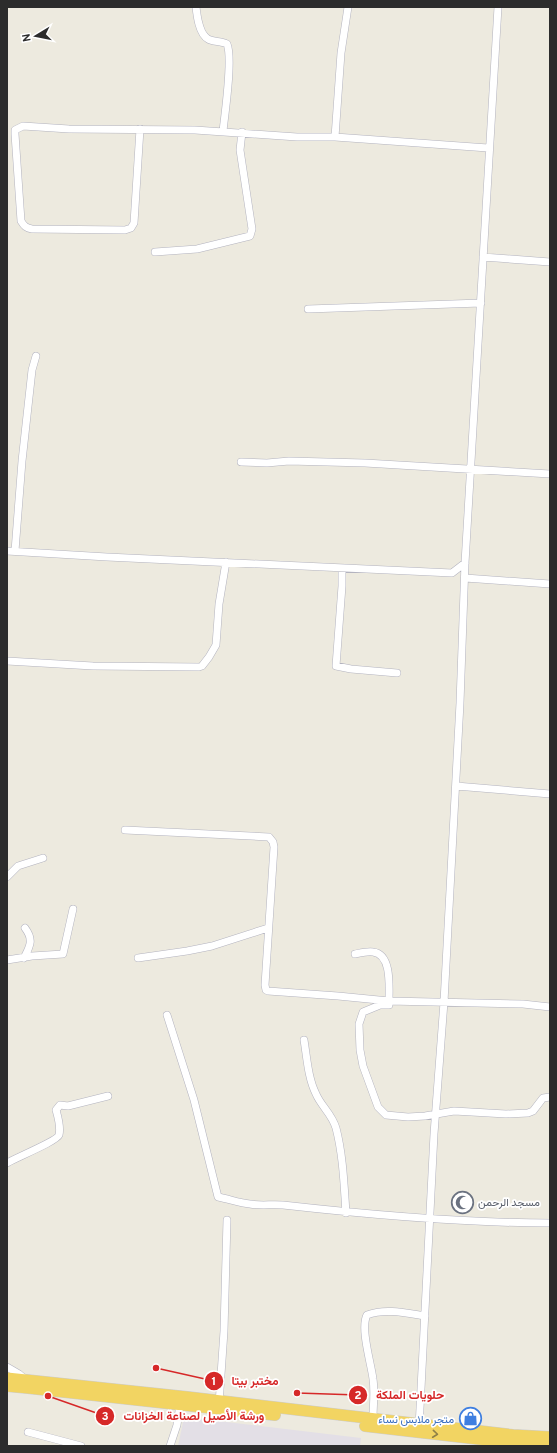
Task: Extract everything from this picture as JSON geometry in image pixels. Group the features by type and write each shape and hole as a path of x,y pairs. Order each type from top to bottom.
{"highway":[{"path":"7,1378 27,1384 180,1404 219,1405 373,1419 512,1444 550,1445"},
{"path":"7,1386 27,1384 419,1428 550,1437"}],"street":[{"path":"196,7 201,29 205,36 209,40 221,41 226,44 228,48 224,131"},
{"path":"335,137 342,53 348,7"},
{"path":"419,1428 456,786 464,580 481,303 488,148 498,7"},
{"path":"140,129 134,222 130,228 126,230 32,229 26,228 23,225 21,221 15,130 23,126 68,129 140,129 224,131 488,148"},
{"path":"156,252 197,249 250,236 252,229 240,150 242,132"},
{"path":"483,257 550,262"},
{"path":"308,309 481,303"},
{"path":"36,356 32,370 11,551 342,568 452,572 464,580 550,584"},
{"path":"241,462 267,463 289,461 365,463 550,474"},
{"path":"7,661 93,666 202,666 216,645 218,611 226,562"},
{"path":"452,572 465,563"},
{"path":"342,568 336,666 351,670 397,673"},
{"path":"456,786 550,794"},
{"path":"125,830 269,837 273,842 274,847 268,928 266,990 389,1001 444,1004"},
{"path":"7,877 18,866 43,858"},
{"path":"7,960 32,956 64,954 73,909"},
{"path":"24,958 31,941 29,933 25,928"},
{"path":"138,958 212,946 268,928"},
{"path":"355,954 374,952 382,954 386,961 389,1001"},
{"path":"550,1006 444,1004 380,1005 364,1012 359,1024 361,1055 378,1108 386,1115 408,1117 425,1116 454,1111 506,1114 528,1112 533,1110 543,1098 550,1097"},
{"path":"167,1015 194,1100 218,1197 250,1204 281,1205 346,1213 487,1222 550,1223"},
{"path":"304,1040 312,1085 316,1095 333,1119 336,1128 342,1163 346,1213"},
{"path":"7,1163 57,1138 59,1134 59,1119 56,1110 60,1105 68,1106 108,1096"},
{"path":"219,1405 224,1331 227,1220"},
{"path":"373,1419 374,1380 364,1332 364,1320 367,1315 376,1311 390,1311 425,1316"},
{"path":"7,1367 19,1374 27,1384"},
{"path":"170,1446 177,1425 180,1404"},
{"path":"28,1432 81,1446"}],"shaded area":[{"path":"184,1417 361,1438 360,1446 178,1446"}],"place":[{"name":"مسجد الرحمن","path":"463,1202"},
{"name":"مختبر بيتا","path":"156,1368"},
{"name":"حلويات الملكة","path":"297,1393"},
{"name":"ورشة الأصيل لصناعة الخزانات","path":"48,1396"},
{"name":"متجر ملابس نساء","path":"470,1419"}]}
